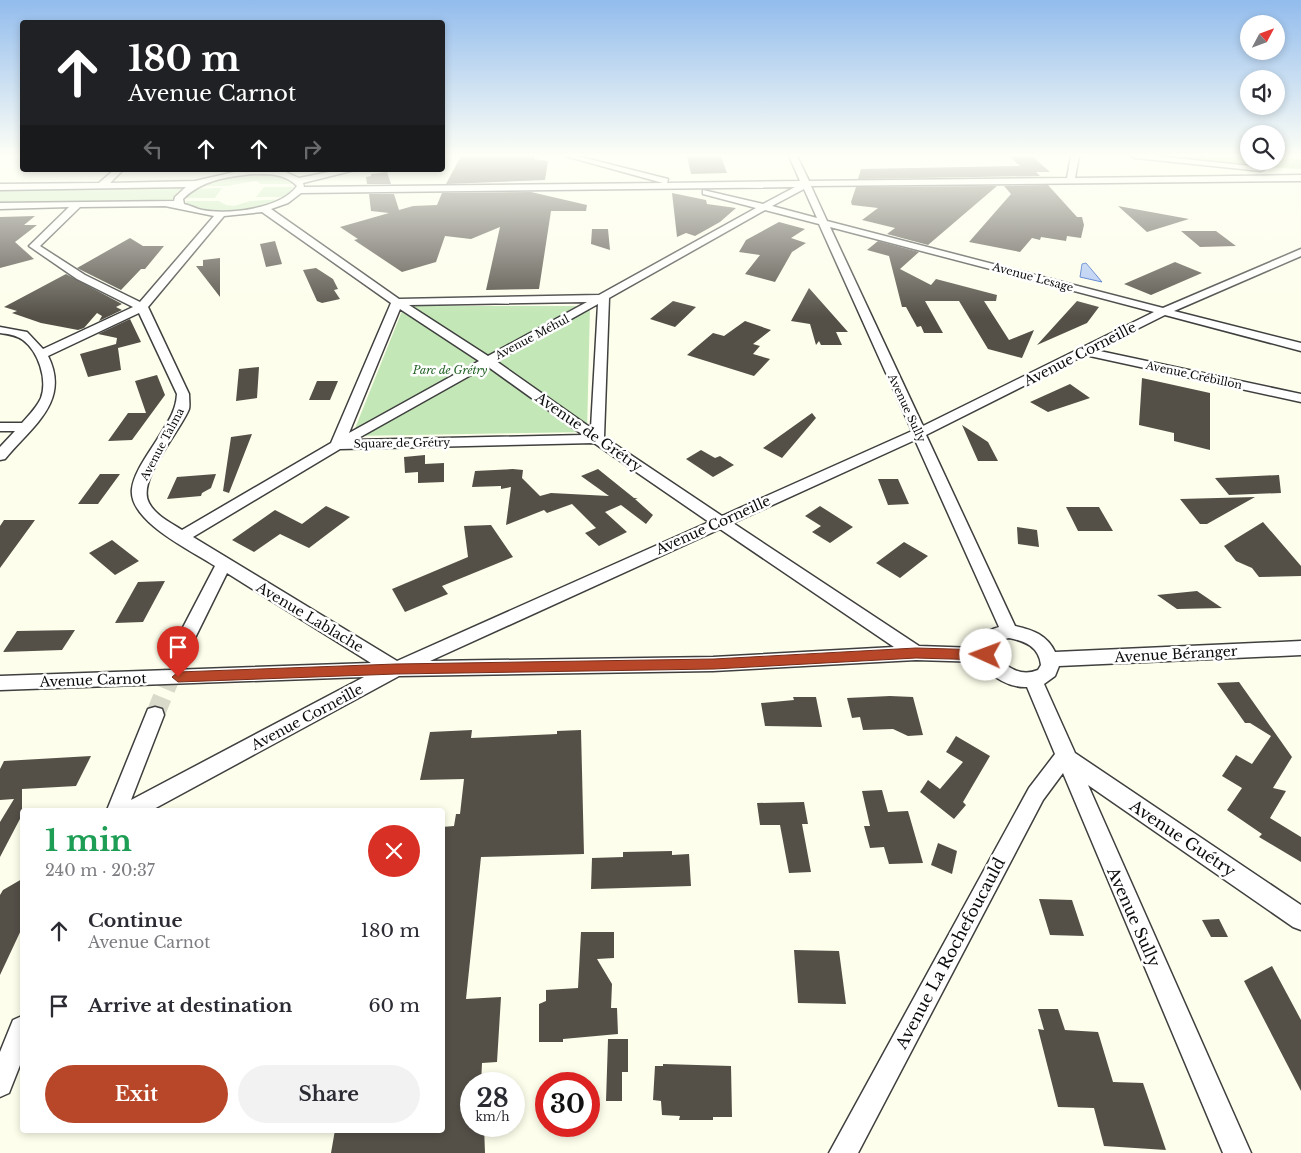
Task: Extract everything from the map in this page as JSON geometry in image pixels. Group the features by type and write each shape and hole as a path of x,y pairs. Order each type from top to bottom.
{"street":[{"path":"72,210 34,246 81,277 142,307"},
{"path":"190,210 195,212 221,214 257,210"},
{"name":"Avenue de Grétry","path":"265,210 400,304 488,360 592,435 916,653"},
{"name":"Avenue Méhul","path":"182,537 352,436 488,360 589,316 604,298 761,210"},
{"name":"Avenue Lesage","path":"776,210 1301,347"},
{"name":"Avenue Sully","path":"817,210 1009,632"},
{"path":"41,355 142,307 221,214"},
{"name":"Avenue Corneille","path":"136,808 396,669 918,433 1086,352 1164,311 1301,252"},
{"path":"400,304 604,298 592,435"},
{"path":"400,304 589,316 592,435"},
{"name":"Square de Grétry","path":"400,304 352,436 592,435"},
{"name":"Square de Grétry","path":"400,304 337,445 592,435"},
{"name":"Avenue Talma","path":"142,307 184,394 183,408 150,463 139,487 142,506 159,524 224,564"},
{"path":"0,330 17,332 28,338 41,355 51,385 47,400 0,456"},
{"name":"Avenue Crébillon","path":"1086,352 1301,398"},
{"path":"0,427 24,427"},
{"path":"188,635 224,564"},
{"name":"Avenue Lablache","path":"224,564 396,669"},
{"path":"1009,632 1020,633 1035,640 1047,651 1051,659 1051,667 1048,673 1033,680 1018,679 1004,674 990,662 986,655 985,647 992,635 1009,632"},
{"name":"Avenue Béranger","path":"1051,659 1301,648"},
{"path":"396,669 714,664 916,653 986,655"},
{"name":"Avenue Carnot","path":"0,683 396,669"},
{"name":"Avenue Sully","path":"1033,680 1064,757 1237,1153"},
{"path":"118,808 155,715"},
{"name":"Avenue Guétry","path":"1064,757 1301,919"},
{"name":"Avenue La Rochefoucauld","path":"842,1153 1036,794 1064,757"},
{"path":"0,1084 20,1034"}],"green space":[{"path":"199,210 244,210 218,213"},
{"name":"Parc de Grétry","path":"404,306 590,306 587,432 352,436"}],"water":[{"path":"1086,263 1102,282 1080,277 1082,264"}],"building":[{"path":"371,210 586,210 551,211 539,289 486,290 500,227 471,239 445,236 436,262 402,272 354,240 358,239 340,227 389,213"},
{"path":"674,210 734,210 720,222 695,236 686,233 677,237"},
{"path":"876,210 969,210 928,245 887,234 895,228 862,220"},
{"path":"997,210 1070,210 1077,217 1082,217 1084,225 1081,238 1067,236 1066,241 1041,237 1040,240 1032,238 1020,252 969,242"},
{"path":"1122,210 1139,210 1189,219 1147,232"},
{"path":"35,216 24,225 37,225 15,242 34,259 0,268 0,217"},
{"path":"779,222 805,229 791,238 806,243 792,252 775,282 745,274 760,255 739,252 746,240"},
{"path":"592,229 608,229 610,250 591,244"},
{"path":"1181,231 1216,231 1236,246 1200,247"},
{"path":"130,238 143,246 164,246 145,269 141,269 121,290 77,268"},
{"path":"275,241 282,264 266,267 260,244"},
{"path":"878,241 919,252 900,269 931,285 936,279 997,295 996,301 984,301 1009,340 1034,330 1022,358 988,349 959,301 925,301 943,333 924,333 921,326 917,327 906,307 902,307 889,256 867,250"},
{"path":"220,258 220,297 196,266 203,266 203,260"},
{"path":"1175,262 1202,273 1151,295 1124,284"},
{"path":"316,268 333,279 338,289 334,290 340,299 322,303 317,301 303,270"},
{"path":"66,274 122,304 116,307 122,310 99,321 102,316 97,313 84,328 78,330 41,323 12,313 17,311 4,307"},
{"path":"809,288 848,332 836,332 842,345 821,345 819,341 816,345 810,324 791,321"},
{"path":"673,301 696,307 675,327 650,319"},
{"path":"1077,301 1099,307 1087,323 1037,345"},
{"path":"130,319 141,342 118,348 121,370 88,377 80,354 116,344 117,338 98,334"},
{"path":"745,321 771,330 753,344 760,346 753,354 770,359 754,376 687,355 713,333 724,336"},
{"path":"259,367 257,398 236,401 239,369"},
{"path":"157,375 165,395 132,440 108,441 128,413 146,413 135,381"},
{"path":"1142,378 1210,393 1210,450 1174,441 1174,433 1139,425"},
{"path":"317,381 338,381 330,400 309,400"},
{"path":"1070,384 1090,398 1048,412 1030,402"},
{"path":"812,413 816,418 782,458 763,448"},
{"path":"962,425 988,442 998,461 978,461"},
{"path":"252,434 229,493 223,491 231,437"},
{"path":"701,450 715,458 720,456 734,465 713,477 686,459"},
{"path":"425,455 425,464 444,463 444,482 418,483 418,472 405,473 404,457"},
{"path":"598,469 634,498 638,498 635,499 653,515 646,524 621,505 605,512 627,532 599,546 585,533 596,528 572,504 547,513 544,510 506,525 511,487 501,489 501,486 472,487 475,471 523,470 522,478 540,496 551,493 609,496 581,476"},
{"path":"100,474 120,474 98,504 78,504"},
{"path":"216,474 211,488 202,493 201,496 167,499 177,477"},
{"path":"1279,475 1281,493 1229,495 1215,478"},
{"path":"878,479 898,479 909,504 888,505"},
{"path":"1255,497 1207,524 1200,524 1180,499"},
{"path":"326,506 350,517 309,548 280,534 254,552 232,540 275,510 302,524"},
{"path":"820,506 853,527 830,543 812,532 821,526 805,516"},
{"path":"1066,507 1099,507 1113,531 1078,531"},
{"path":"4,520 35,520 0,568 0,526"},
{"path":"1263,522 1301,566 1301,576 1259,577 1252,568 1236,561 1224,546"},
{"path":"491,525 513,557 442,586 448,594 405,612 392,589 468,557 464,526"},
{"path":"1017,527 1037,530 1039,547 1018,544"},
{"path":"112,540 139,561 115,575 89,553"},
{"path":"904,542 928,556 900,578 876,563"},
{"path":"165,581 143,622 115,623 138,582"},
{"path":"1197,591 1222,608 1177,609 1157,595"},
{"path":"75,630 62,650 3,652 17,631"},
{"path":"1239,682 1292,757 1273,788 1286,791 1270,818 1301,837 1301,862 1259,837 1262,834 1227,810 1242,788 1222,776 1236,755 1252,764 1271,736 1250,723 1245,723 1217,683"},
{"path":"793,697 816,697 822,727 765,726 761,703 794,700"},
{"path":"913,697 923,735 908,736 893,729 863,730 860,717 852,718 847,698"},
{"path":"472,730 471,738 557,734 557,731 581,730 584,854 481,857 466,999 501,997 497,1062 482,1063 482,1072 460,1072 460,1137 484,1137 485,1153 331,1153 334,1133 445,1133 445,827 454,826 456,814 460,814 464,779 420,780 430,732"},
{"path":"956,736 990,756 963,802 966,805 954,819 920,792 928,780 940,789 963,762 946,752"},
{"path":"91,756 76,786 22,789 20,819 0,857 0,822 14,799 0,800 0,769 4,761"},
{"path":"882,790 888,812 908,811 923,863 889,864 884,847 870,848 864,826 870,826 862,791"},
{"path":"804,802 808,824 802,824 811,872 789,873 780,825 760,825 757,803"},
{"path":"938,843 957,851 952,874 931,865"},
{"path":"672,851 672,855 689,854 691,886 591,889 592,858 623,857 623,852"},
{"path":"20,880 20,932 0,975 0,895 3,890"},
{"path":"1039,899 1072,900 1084,936 1050,935"},
{"path":"1219,919 1228,937 1211,937 1202,920"},
{"path":"581,932 614,932 614,958 597,959 612,984 611,1008 617,1008 618,1034 563,1039 563,1042 539,1042 539,1004 546,1001 546,990 578,988"},
{"path":"794,950 839,951 846,1004 798,1003"},
{"path":"1272,966 1301,1020 1301,1091 1244,981"},
{"path":"1038,1009 1058,1009 1065,1030 1098,1032 1113,1082 1143,1083 1166,1150 1104,1146 1094,1108 1058,1107 1038,1029 1044,1030"},
{"path":"608,1039 628,1039 628,1072 622,1072 622,1101 606,1101"},
{"path":"663,1064 731,1066 732,1117 713,1117 713,1120 679,1120 680,1116 662,1115 661,1101 653,1100 655,1066 663,1066"}],"tunnel":[{"path":"155,715 188,635"}],"route":[{"path":"178,677 396,669 714,664 916,653 986,655"}]}
